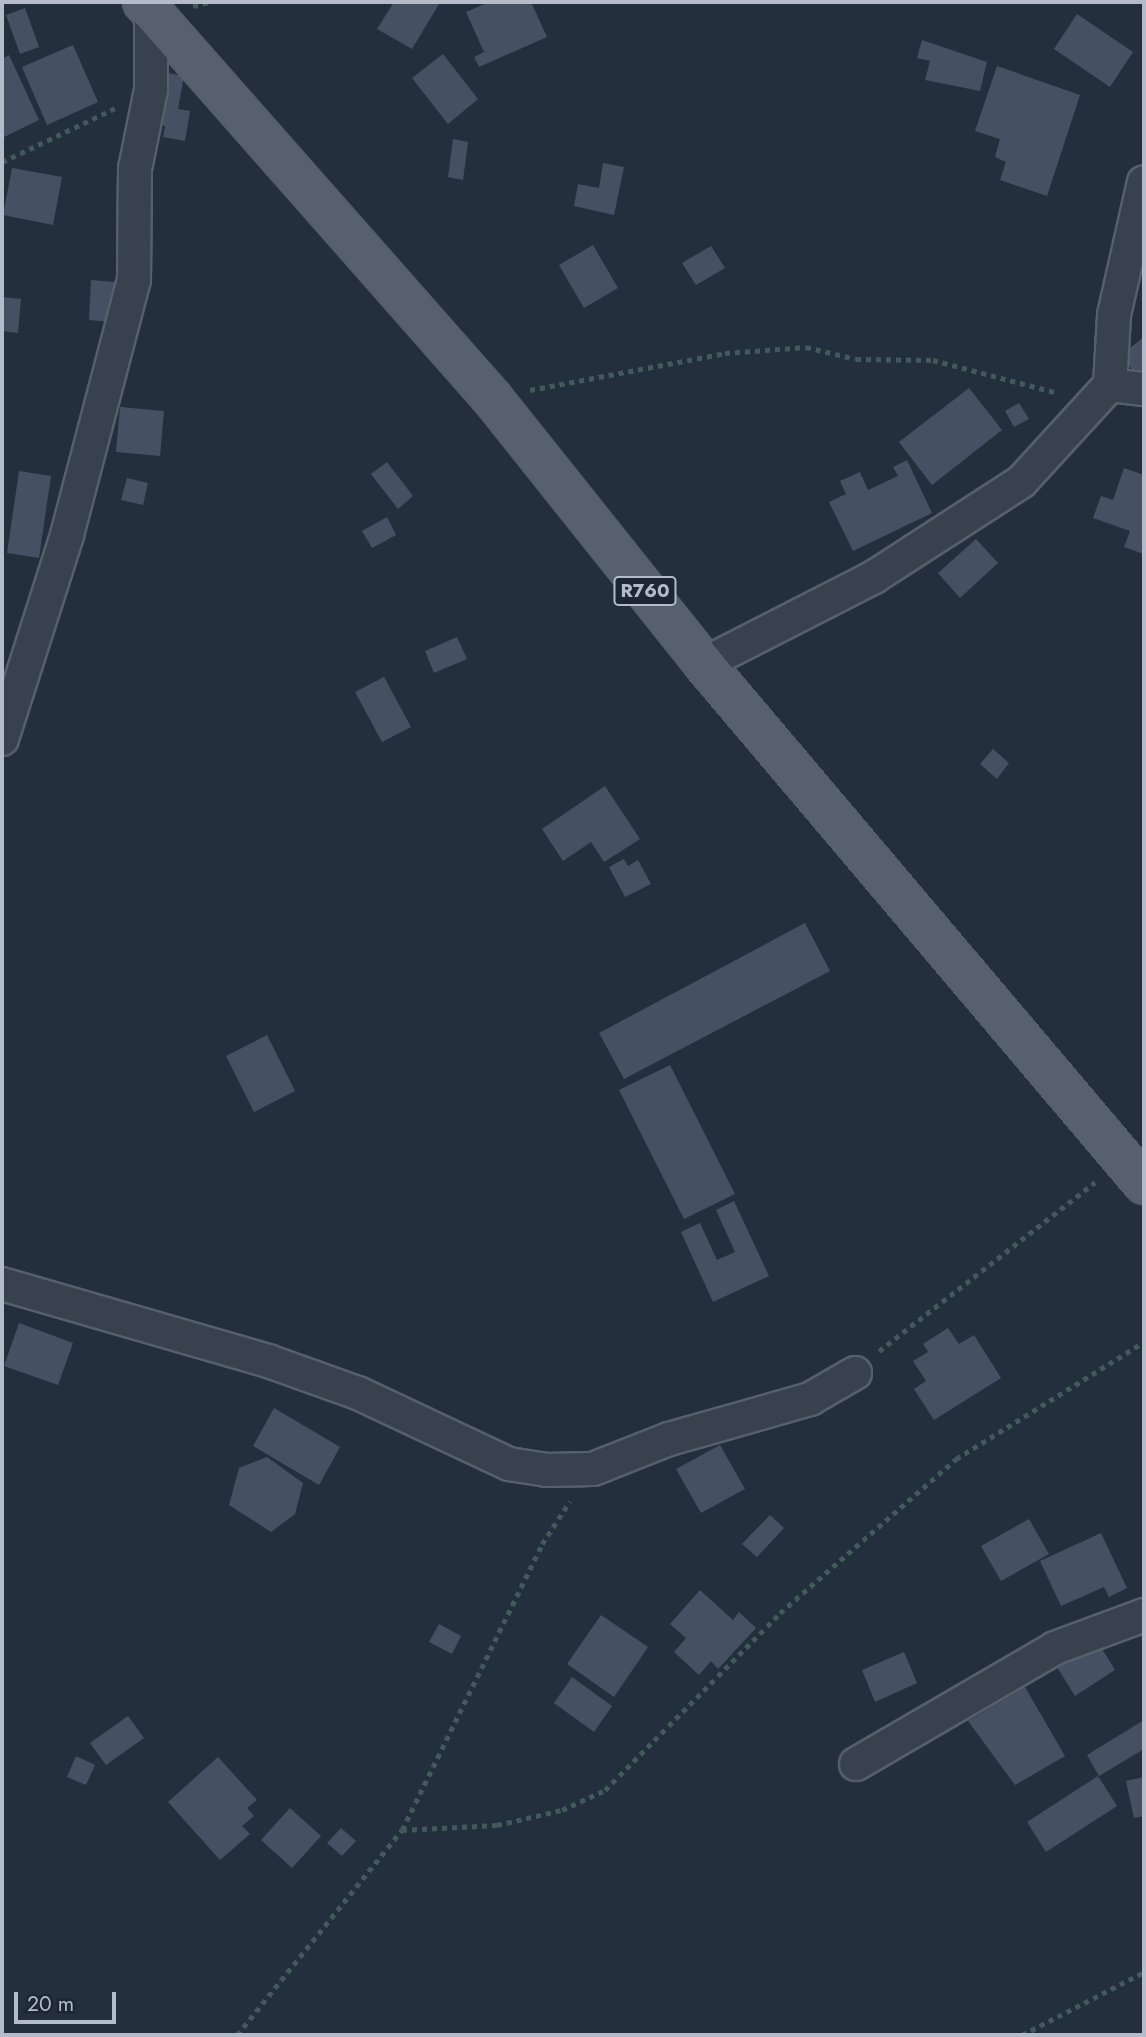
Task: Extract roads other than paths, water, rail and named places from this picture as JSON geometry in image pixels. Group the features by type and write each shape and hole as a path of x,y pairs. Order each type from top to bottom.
{"main road":[{"name":"R760","path":"147,10 492,398 704,664 1134,1172"}],"street":[{"path":"2,739 67,535 134,280 135,169 151,90 147,10"},
{"path":"704,664 874,576 1021,482 1099,394 1144,182"},
{"path":"1099,394 1144,389"},
{"path":"2,1284 268,1361 358,1394 509,1464 593,1469 669,1439 810,1399 855,1373"},
{"path":"856,1764 1055,1648 1144,1615"}]}
